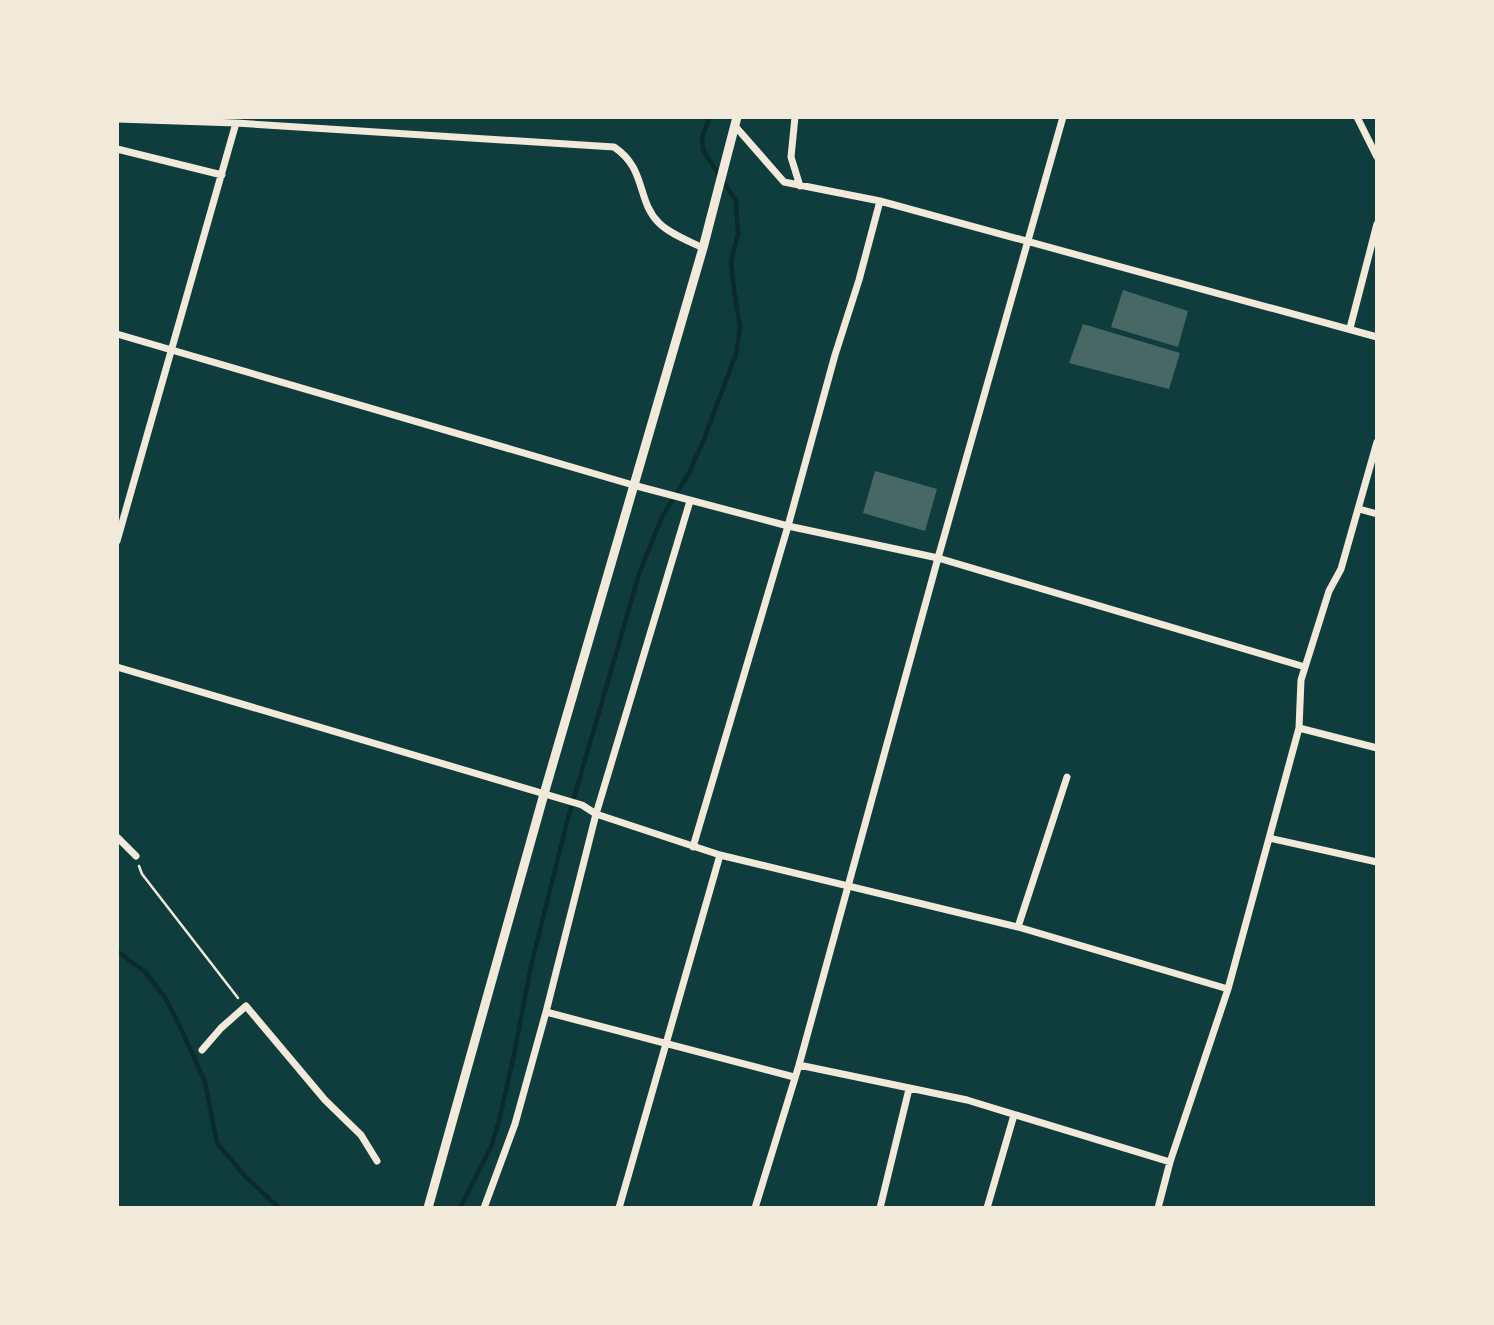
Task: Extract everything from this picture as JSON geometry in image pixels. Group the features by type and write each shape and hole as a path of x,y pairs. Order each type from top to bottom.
{"street":[{"path":"795,117 791,157 800,186"},
{"path":"755,1208 799,1065 938,558 1063,117"},
{"path":"1357,117 1377,157"},
{"path":"117,119 236,123 614,147 627,155 634,165 650,210 658,222 703,248"},
{"path":"736,122 784,182 880,201 1377,337"},
{"path":"428,1208 544,794 703,248 736,122"},
{"path":"117,541 236,123"},
{"path":"117,149 222,175"},
{"path":"693,847 880,201"},
{"path":"1350,328 1377,224"},
{"path":"117,334 633,485 788,526 938,558 1305,667"},
{"path":"1158,1208 1170,1162 1228,989 1300,727 1301,680 1329,591 1341,569 1377,442"},
{"path":"484,1208 514,1124 546,1012 596,814 690,500"},
{"path":"1359,509 1377,514"},
{"path":"117,667 582,805 596,814 720,855 1018,928 1228,989"},
{"path":"1300,727 1377,748"},
{"path":"1018,928 1067,777"},
{"path":"117,837 136,856"},
{"path":"1269,838 1377,862"},
{"path":"619,1208 720,855"},
{"path":"202,1050 221,1028 246,1006 325,1100 361,1135 377,1161"},
{"path":"546,1012 794,1077"},
{"path":"799,1065 967,1100 1170,1162"},
{"path":"880,1208 909,1089"},
{"path":"987,1208 1014,1115"}],"path":[{"path":"136,856 142,874 246,1006"}],"building":[{"path":"1123,290 1188,311 1178,347 1111,327"},
{"path":"1083,324 1180,353 1169,389 1069,363"},
{"path":"875,471 937,489 925,531 863,513"}],"waterway":[{"path":"460,1208 491,1147 498,1125 531,966 567,822 640,571 662,517 689,473 704,439 737,351 740,326 731,261 738,234 736,201 703,150 702,137 710,117"},
{"path":"117,951 146,973 164,996 176,1018 205,1082 217,1143 245,1176 279,1208"}]}
